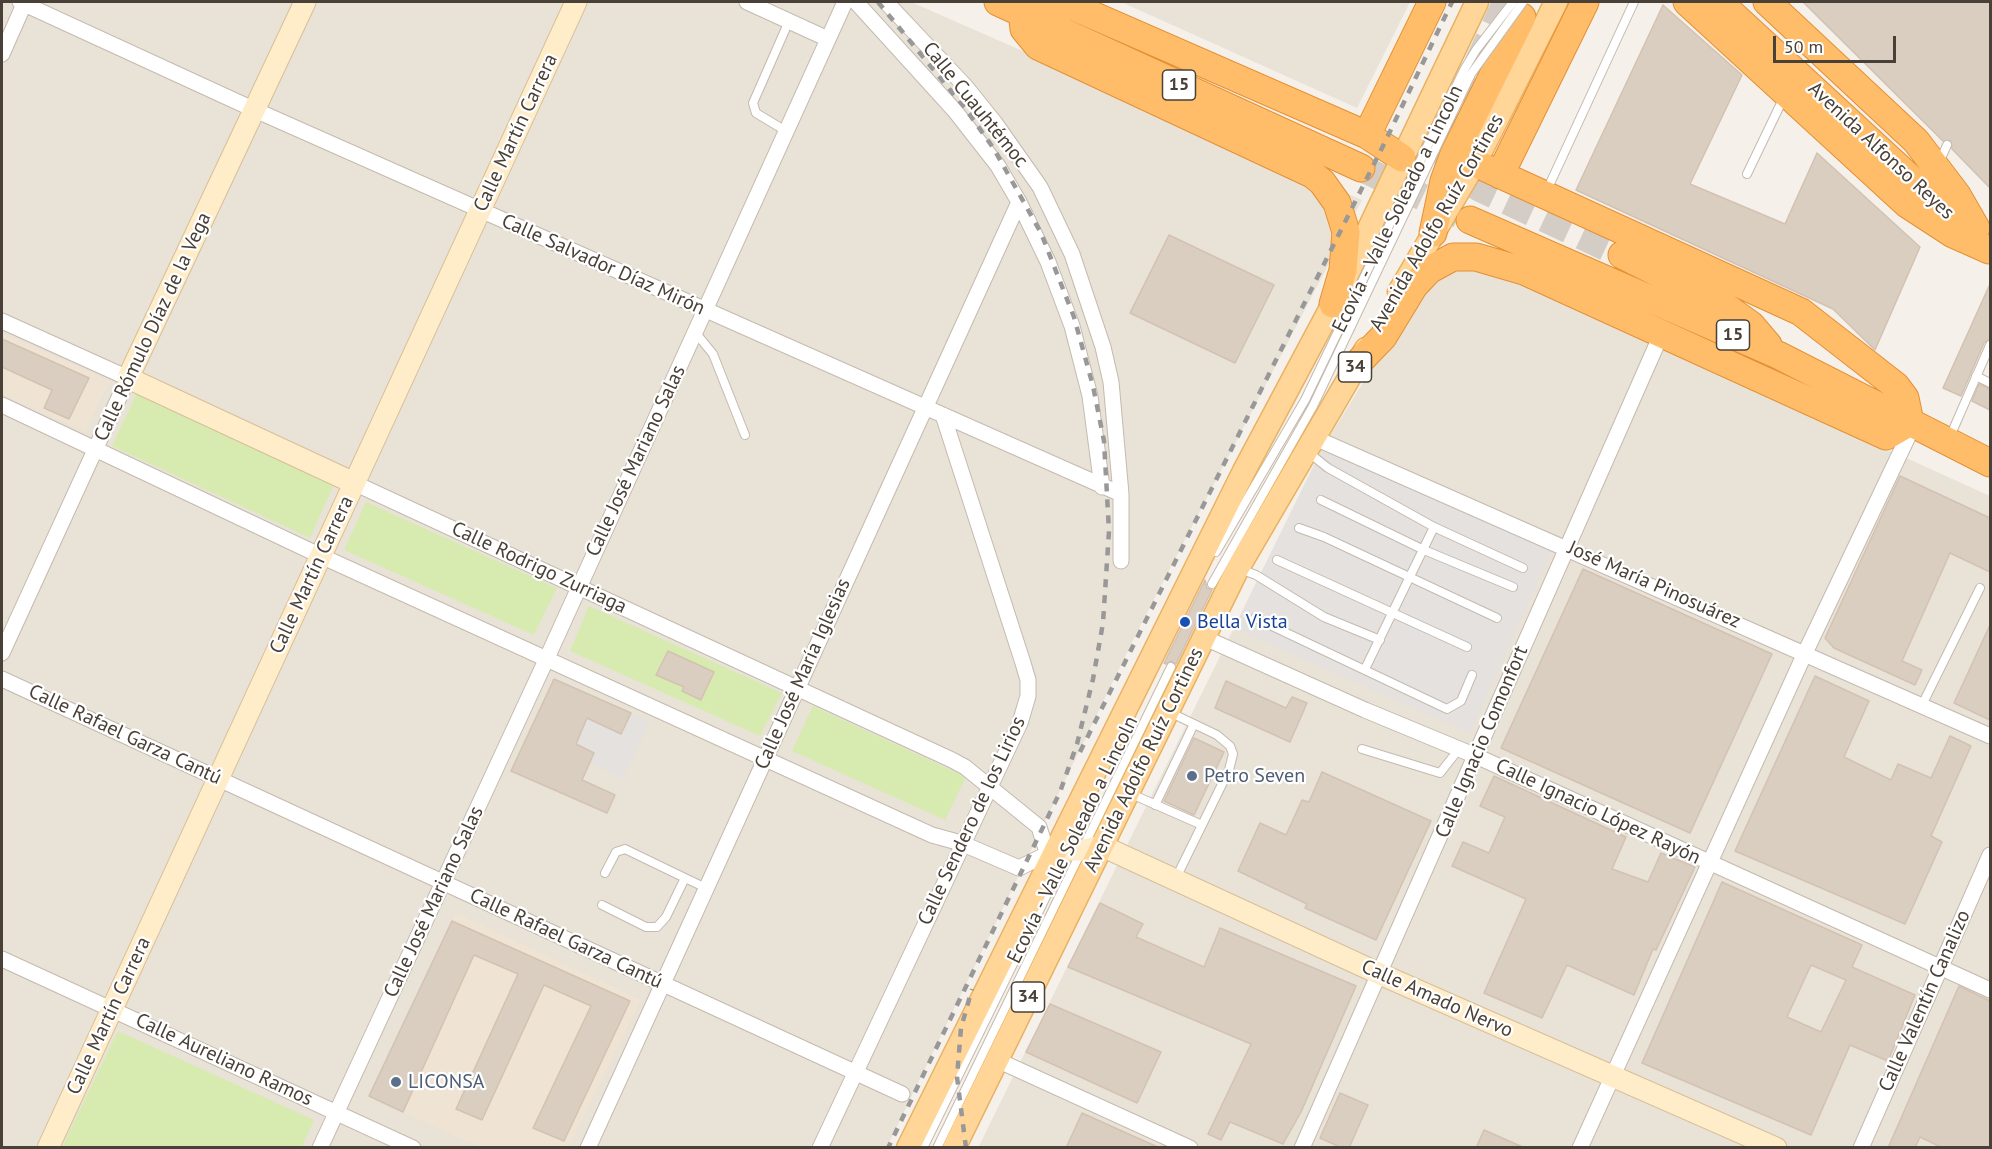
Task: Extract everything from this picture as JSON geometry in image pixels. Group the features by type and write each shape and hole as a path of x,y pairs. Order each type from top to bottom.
{"highway":[{"path":"1367,135 1432,2"},
{"path":"1500,175 1585,2"},
{"path":"1687,2 1907,204 1953,234 1990,251"},
{"name":"Avenida Alfonso Reyes","path":"1719,2 1990,251"},
{"path":"1767,2 1916,141 1942,156 1965,208 1990,251"},
{"path":"1333,304 1345,263 1346,232 1337,203 1322,182 1312,174 1038,46 1024,29 1015,6 1051,3 1074,7 1367,135 1402,158"},
{"name":"15","path":"1015,6 1361,168"},
{"path":"1433,233 1444,181 1454,154 1519,7"},
{"path":"1357,364 1383,338 1414,286 1429,270 1453,257 1476,257 1498,261 1886,436 1912,423 1905,398 1896,386 1801,312 1544,197 1475,163"},
{"name":"15","path":"1470,220 1778,355 1990,463"},
{"path":"1622,255 1726,307 1751,325 1778,355"}],"main road":[{"name":"Avenida Adolfo Ruíz Cortines","path":"908,1148 1071,850 1244,471 1333,304 1477,2"},
{"name":"Avenida Adolfo Ruíz Cortines","path":"952,1147 997,1060 1071,850 1128,792 1238,568 1475,163 1556,2"}],"street":[{"name":"Calle Salvador Díaz Mirón","path":"24,2 255,110 1121,494"},
{"path":"2,54 24,2"},
{"name":"Calle Rómulo Díaz de la Vega","path":"2,653 128,378 305,2"},
{"name":"Calle Martín Carrera","path":"48,1148 576,2"},
{"path":"747,2 828,39"},
{"name":"Calle José Mariano Salas","path":"320,1148 547,658 845,2"},
{"name":"Calle Cuauhtémoc","path":"856,2 955,111 998,166 1018,202 1048,262 1072,326 1090,396 1102,487"},
{"name":"Calle Cuauhtémoc","path":"886,2 995,123 1040,187 1065,237 1089,299 1103,347 1117,427 1121,494 1121,561"},
{"name":"Calle José María Iglesias","path":"588,1148 1018,202"},
{"name":"Calle Rodrigo Zurriaga","path":"2,321 797,686 952,760 1071,850"},
{"name":"Calle Ignacio Comonfort","path":"1302,1148 1476,756 1565,546 1661,335"},
{"path":"2,405 321,556 913,827 961,843 1019,868 1071,850"},
{"name":"Calle Sendero de los Lirios","path":"820,1148 961,843 1025,711 1028,680 942,415"},
{"path":"1580,1148 1708,863 1912,423"},
{"name":"José María Pinosuárez","path":"1311,445 1565,546 1990,736"},
{"name":"Calle Ignacio López Rayón","path":"1205,638 1476,756 1990,990"},
{"name":"Calle Rafael Garza Cantú","path":"2,679 902,1094"},
{"name":"Calle Amado Nervo","path":"1071,850 1175,879 1380,974 1776,1148"},
{"name":"Calle Valentín Canalizo","path":"1861,1148 1990,855"},
{"name":"Calle Aureliano Ramos","path":"2,958 413,1148"},
{"path":"997,1060 1190,1148"}],"lane":[{"path":"1544,197 1634,2"},
{"path":"1212,584 1313,406 1471,74 1519,7"},
{"name":"Ecovía - Valle Soleado a Lincoln","path":"1212,558 1305,400 1464,70 1476,50 1519,7"},
{"path":"786,131 756,114 753,103 789,21"},
{"path":"1748,174 1786,94"},
{"path":"695,332 713,354 745,435"},
{"path":"1948,440 1990,345"},
{"path":"1976,376 1990,383"},
{"path":"1311,445 1328,468 1434,527 1523,568"},
{"path":"1321,500 1424,550 1513,587"},
{"path":"1365,669 1395,612 1434,527"},
{"path":"1299,528 1324,537 1409,580 1497,618"},
{"path":"1277,560 1395,612 1467,647"},
{"path":"1200,578 1206,568"},
{"path":"1238,568 1256,575 1324,617 1380,640"},
{"path":"1922,705 1980,588"},
{"path":"1255,618 1447,709 1461,701 1472,675"},
{"name":"Ecovía - Valle Soleado a Lincoln","path":"1139,703 1160,661"},
{"path":"952,1147 1071,850 1171,667"},
{"path":"1168,712 1225,740 1233,754 1229,770 1175,879"},
{"path":"1155,804 1194,724"},
{"path":"1362,749 1440,773 1459,749"},
{"path":"1128,792 1202,825"},
{"name":"Ecovía - Valle Soleado a Lincoln","path":"923,1148 1071,850 1089,808"},
{"path":"605,873 616,852 625,849 706,888"},
{"path":"602,905 646,927 657,927 666,917 685,878"}],"shaded area":[{"path":"2,2 911,2 1362,200 1137,632 887,1147 2,1148"},
{"path":"1121,2 1410,2 1357,108"},
{"name":"Bella Vista","path":"1487,268 1990,496 1990,1147 978,1148 1322,449 1417,295 1446,269"},
{"path":"2,333 110,381 85,432 2,394"},
{"path":"1322,449 1552,549 1470,733 1234,628"},
{"path":"631,713 649,722 623,778 572,755 587,718 620,733"},
{"path":"455,913 641,1000 569,1147 480,1147 403,1112 422,1068 390,1053"}],"green space":[{"path":"137,393 335,482 310,538 112,446"},
{"path":"366,502 557,588 534,635 344,550"},
{"path":"589,606 782,693 760,736 570,651"},
{"path":"813,706 966,777 945,820 792,751"},
{"path":"118,1031 314,1120 302,1147 62,1147"}],"building":[{"path":"1803,2 1990,2 1990,188 1952,149 1951,141 1943,141"},
{"path":"1663,5 1742,75 1690,184 1785,224 1817,153 1920,247 1875,350 1833,309 1576,190"},
{"path":"1169,235 1274,285 1235,363 1130,313"},
{"path":"1990,284 1990,339 1984,343 1961,396 1943,388"},
{"path":"2,339 89,378 69,419 44,408 52,390 2,367"},
{"path":"1979,384 1990,389 1990,410 1972,401"},
{"path":"1900,476 1990,518 1990,572 1950,553 1902,661 1922,670 1915,685 1834,648 1825,638"},
{"path":"1583,569 1772,654 1690,833 1501,748"},
{"path":"1205,580 1207,588 1212,590 1176,664 1171,661 1166,664 1164,663"},
{"path":"1990,625 1990,720 1954,703"},
{"path":"668,651 714,672 701,700 682,691 684,687 656,675"},
{"path":"1815,676 1869,701 1844,757 1891,780 1898,764 1931,778 1950,736 1971,746 1931,836 1942,842 1905,924 1735,851"},
{"path":"554,679 631,713 621,734 587,718 576,744 594,753 582,780 615,795 607,813 511,771"},
{"path":"1226,681 1286,708 1292,697 1307,703 1290,742 1215,708"},
{"name":"Petro Seven","path":"1194,738 1224,752 1194,815 1164,801"},
{"path":"1322,772 1431,821 1376,940 1305,908 1307,904 1238,871 1260,823 1286,835 1302,800 1309,802"},
{"path":"1494,776 1626,837 1612,869 1648,882 1661,853 1695,867 1656,950 1653,949 1634,995 1567,965 1542,1018 1484,993 1526,899 1452,866 1463,842 1489,853 1505,817 1480,806"},
{"path":"1722,882 1862,945 1852,967 1915,995 1888,1061 1850,1045 1811,1135 1642,1063","holes":["1811,965 1846,980 1821,1032 1787,1017"]},
{"path":"1100,903 1143,924 1136,937 1204,967 1220,928 1356,986 1301,1112 1283,1144 1230,1122 1221,1140 1208,1134 1251,1044 1068,967"},
{"path":"452,921 630,1001 564,1141 533,1128 591,1006 544,985 482,1120 456,1109 518,974 474,955 403,1112 369,1096"},
{"path":"1959,986 1990,1001 1990,1148 1943,1148 1920,1137 1915,1148 1888,1148"},
{"path":"1050,1004 1161,1052 1137,1103 1026,1052"},
{"path":"1340,1093 1368,1105 1349,1148 1342,1148 1320,1138"},
{"path":"1082,1113 1124,1132 1160,1148 1066,1148"},
{"path":"1484,1130 1525,1148 1476,1148"}],"tunnel":[{"path":"1506,2 1445,134 1444,146 1448,162 1464,179 1479,188 1622,255"},
{"path":"1361,168 1460,215"}],"railway":[{"path":"878,2 965,108 994,149 1041,233 1074,317 1093,386 1104,441 1109,531 1103,623 1093,679 1077,744 1060,792 888,1148"},
{"path":"1080,752 1384,144 1452,2"},
{"path":"966,1148 957,1077 961,1028 972,989"}],"place":[{"name":"Bella Vista","path":"1185,622"},
{"name":"Petro Seven","path":"1192,776"},
{"name":"LICONSA","path":"396,1082"}]}
